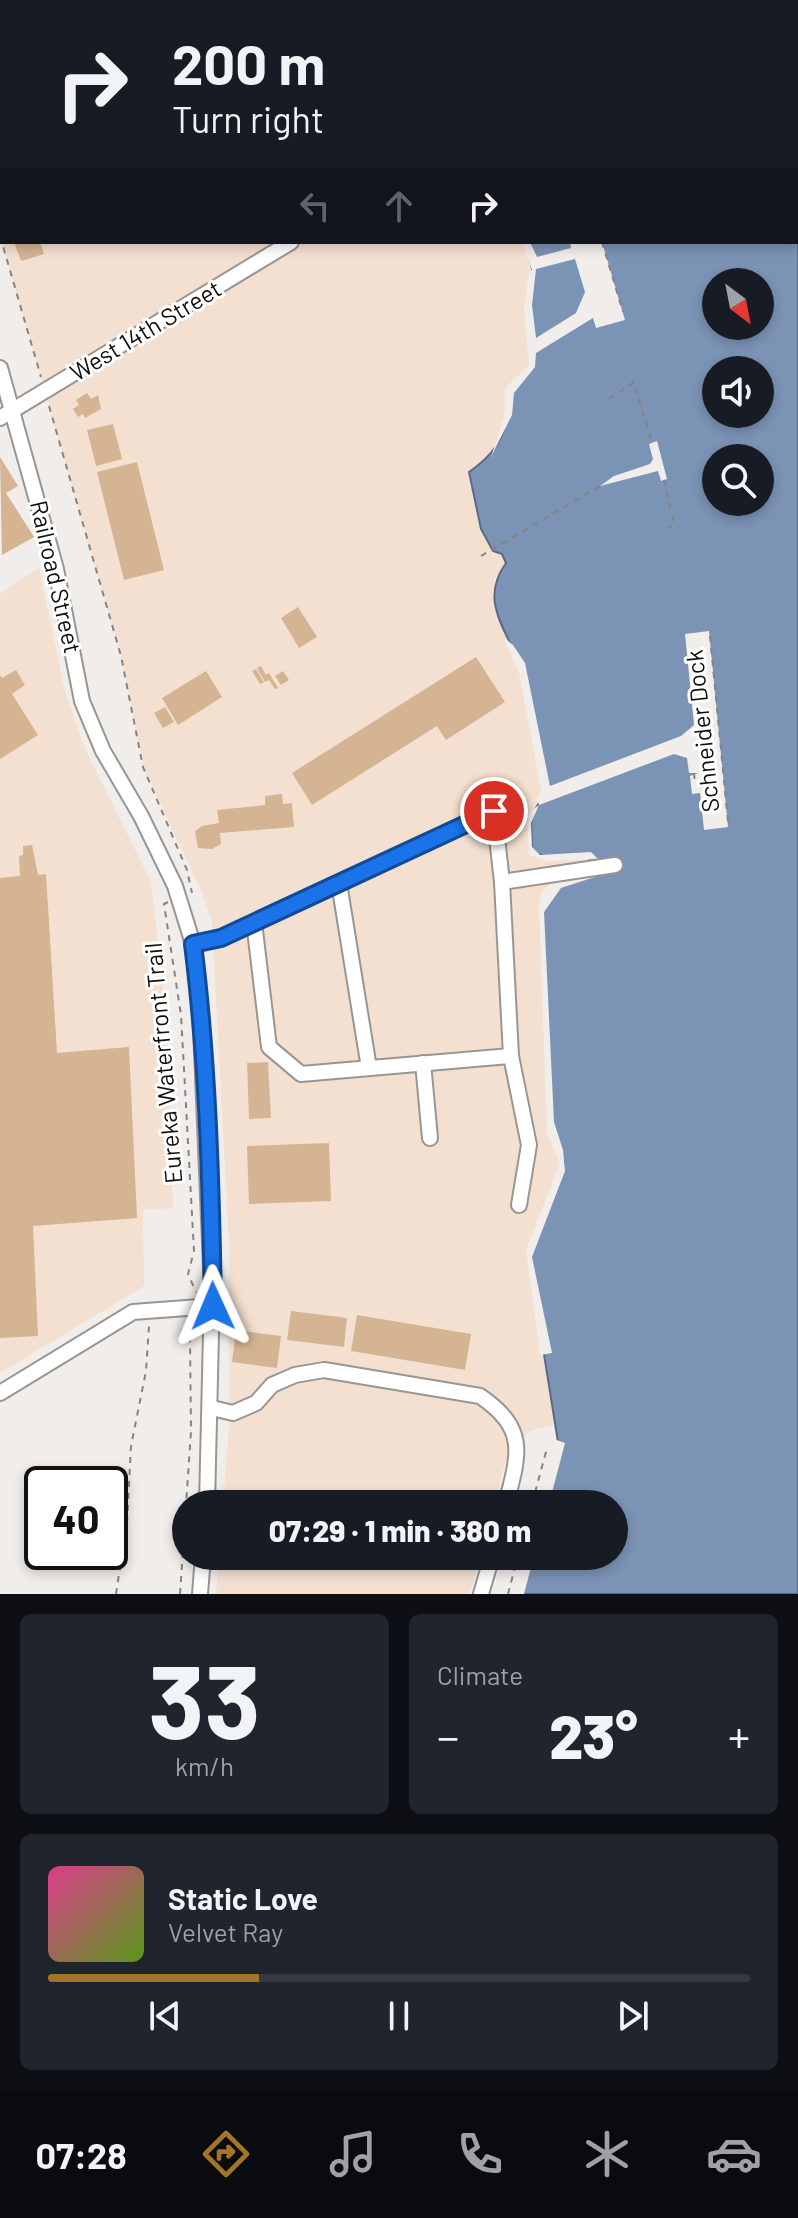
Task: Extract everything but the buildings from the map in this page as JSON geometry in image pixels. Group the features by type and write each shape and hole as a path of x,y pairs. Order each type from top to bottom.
{"street":[{"name":"West 14th Street","path":"6,414 288,244"},
{"name":"Railroad Street","path":"0,368 6,414 56,569 82,701 179,897 193,944 200,1004 208,1147 213,1306 208,1490"},
{"path":"193,944 221,938 494,811 502,882 511,1056 529,1145 519,1205"},
{"path":"502,882 615,865"},
{"path":"339,883 369,1068"},
{"path":"254,922 269,1047 301,1074 511,1056"},
{"path":"423,1063 430,1138"},
{"path":"0,1393 133,1312 213,1306"},
{"path":"212,1408 233,1413 256,1403 272,1385 295,1375 324,1370 480,1396 501,1410 513,1429 519,1454 510,1490"},
{"path":"200,1594 202,1570"},
{"path":"481,1594 488,1570"}],"path":[{"name":"Eureka Waterfront Trail","path":"2,244 41,395 121,656 143,767 193,884 193,891 164,904 175,969 187,1093 194,1251 188,1274 196,1286 197,1327 190,1338 191,1431 180,1594"},
{"path":"603,244 623,312"},
{"path":"609,399 634,382 652,443"},
{"path":"664,480 674,524 664,530"},
{"path":"481,556 600,486"},
{"name":"Schneider Dock","path":"710,636 728,822"},
{"path":"694,773 695,783"},
{"path":"116,1594 127,1523 131,1446 147,1361 149,1325 145,1310"},
{"path":"536,1490 547,1448"},
{"path":"508,1594 514,1570"}],"shaded area":[{"path":"2,244 526,244 534,276 533,366 493,456 469,472 473,500 506,564 494,580 523,672 589,856 592,875 546,1370 554,1425 529,1431 505,1463 498,1490 224,1490 229,1427 229,1242 212,924 202,892 143,767 121,656"},
{"path":"39,568 65,692 86,751 151,882 167,1023 173,1208 143,1210 144,1286 0,1373 0,593"},
{"path":"218,1570 476,1570 470,1594 216,1594"}],"water":[{"path":"526,244 798,244 798,1594 517,1594 523,1570 628,1570 628,1490 546,1490 558,1442 528,1254 564,1163 551,1133 542,911 546,893 592,875 589,856 547,857 532,852 531,815 544,787 540,748 522,672 495,605 498,578 506,563 502,554 493,551 481,529 469,472 496,446 505,427 509,390 533,366 528,308 534,276"}],"pier":[{"path":"523,244 531,244 537,257 571,248 570,244 603,244 625,320 596,328 593,318 536,353 535,367 514,393 512,415 491,457 504,418 505,388 529,365 524,308 529,272 532,270","holes":["575,259 585,292 576,313 536,338 532,305 536,269"]},
{"path":"657,441 667,479 661,481 658,471 600,486 614,476 650,464 653,459 649,444"},
{"path":"709,631 728,827 704,830 700,793 692,794 690,776 698,773 689,773 687,758 674,754 539,805 537,799 541,789 519,673 503,637 513,645 525,663 550,786 681,736 694,725 685,634"},
{"path":"539,805 531,823 532,847 540,855 591,852 598,859 547,861 529,855 527,814"},
{"path":"604,874 561,888 544,912 554,1122 563,1150 565,1171 532,1257 552,1353 540,1355 526,1250 560,1163 547,1134 539,905 542,892 549,884"},
{"path":"554,1439 565,1443 553,1490 541,1490"},
{"path":"519,1570 530,1570 524,1594 513,1594"}],"route":[{"path":"213,1306 208,1147 200,1004 193,944 221,938 494,811"}]}
